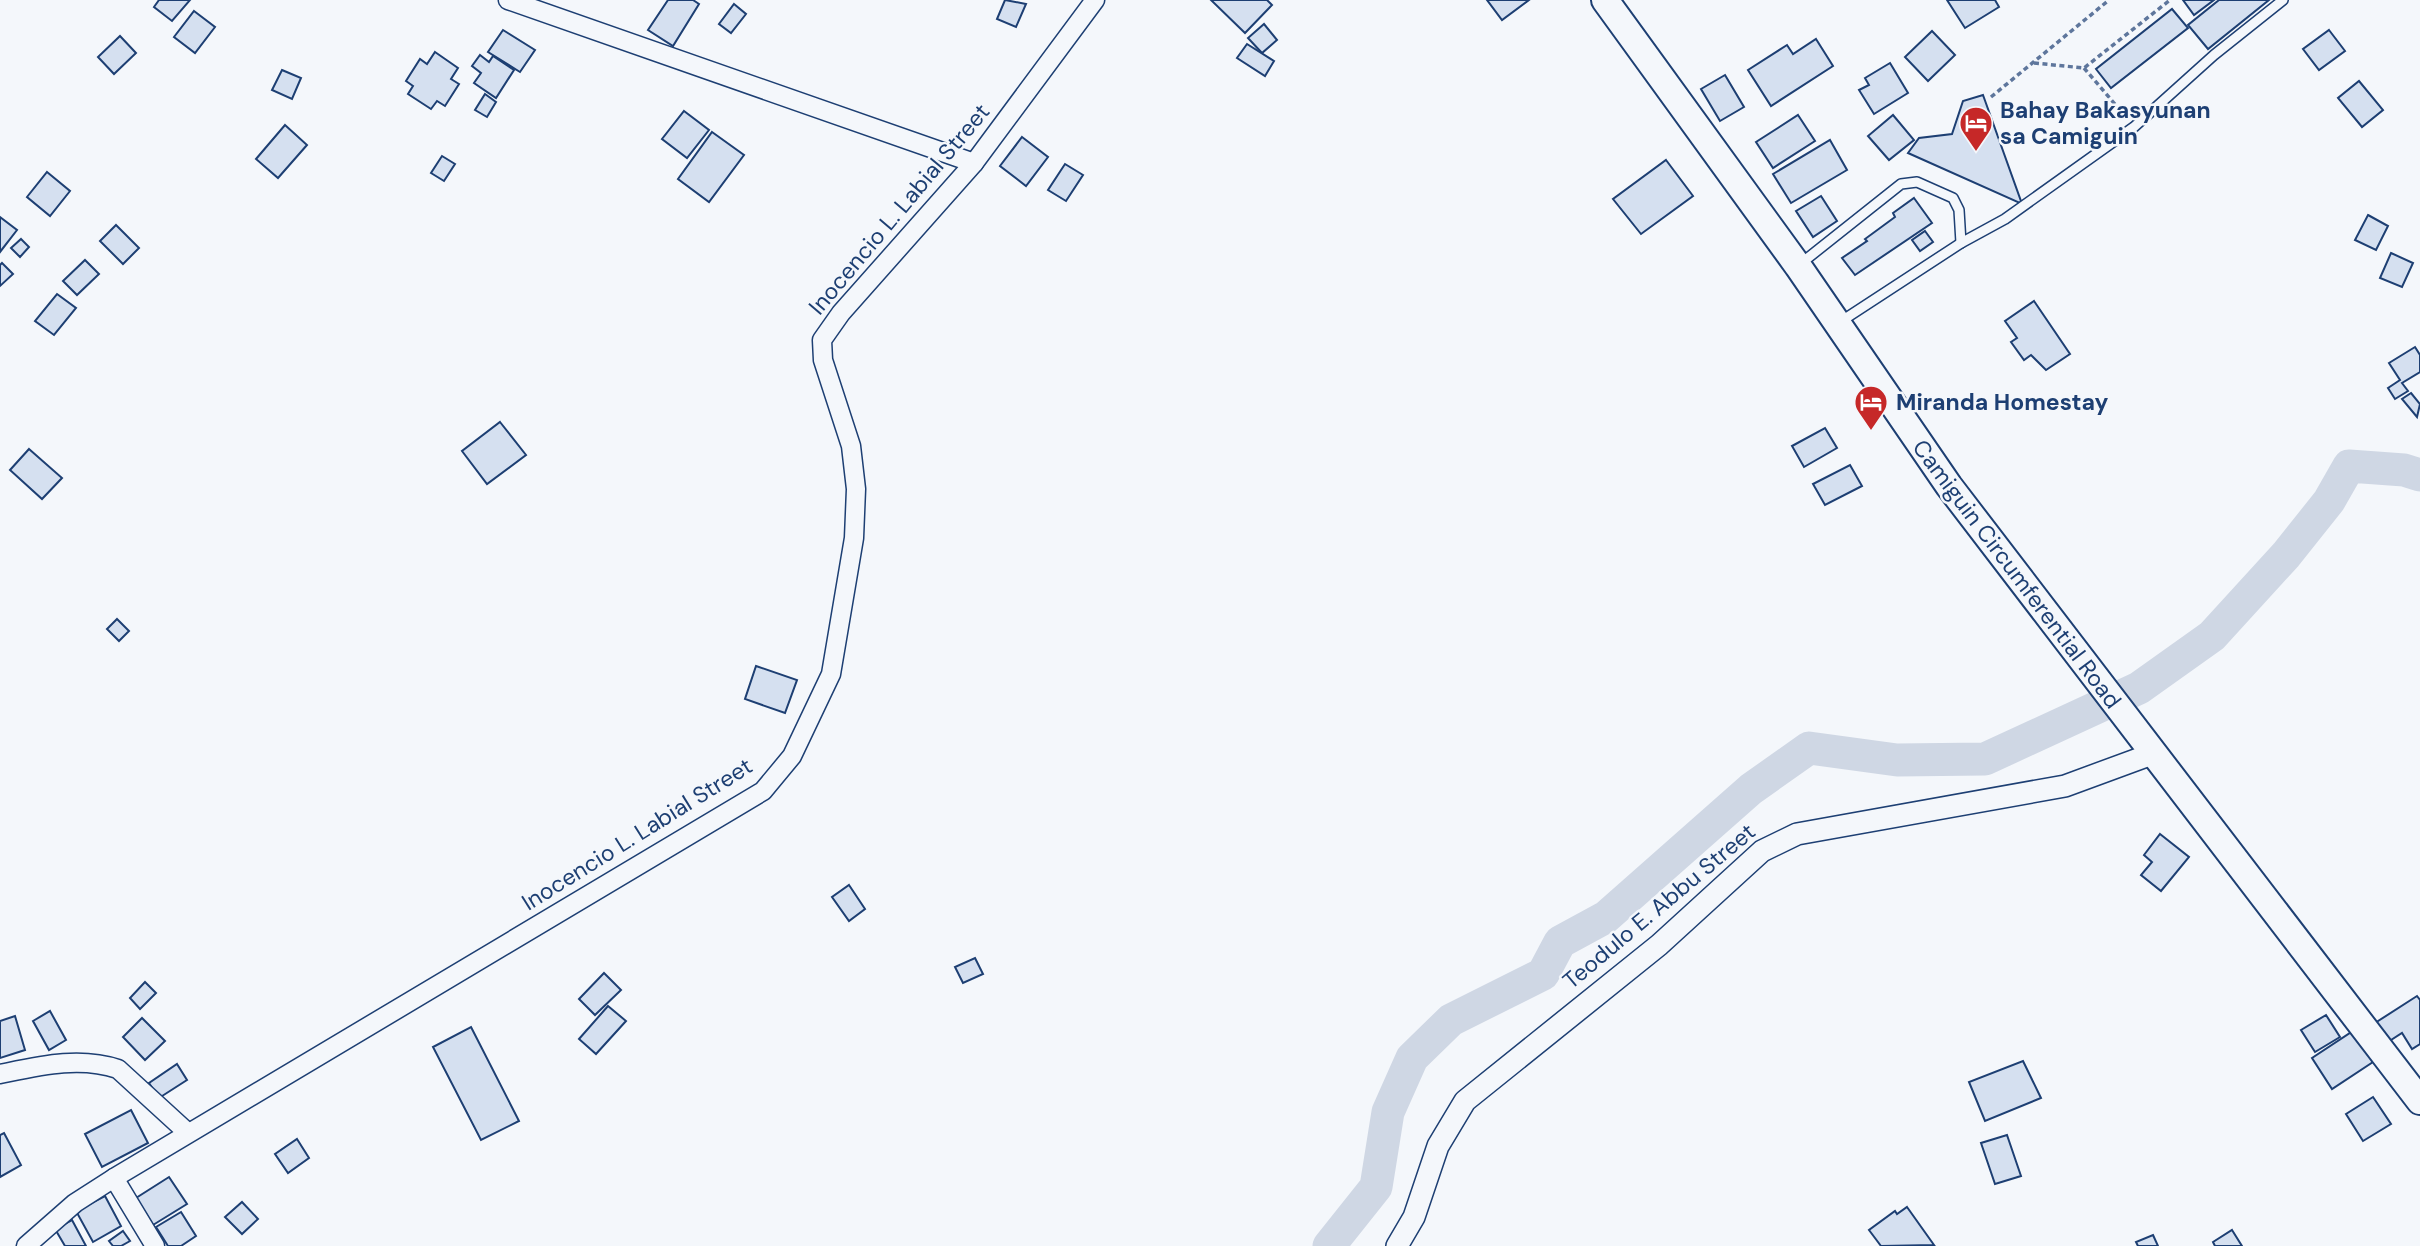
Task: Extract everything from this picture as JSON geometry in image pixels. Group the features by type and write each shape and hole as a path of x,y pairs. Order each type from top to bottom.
{"main road":[{"name":"Camiguin Circumferential Road","path":"1605,0 1798,266 1949,486 2120,713 2420,1101"}],"street":[{"path":"508,0 974,163"},
{"name":"Inocencio L. Labial Street","path":"188,1133 763,790 793,756 831,674 855,538 856,489 851,446 823,360 822,340 841,313 974,163 1095,0"},
{"name":"Teodulo E. Abbu Street","path":"1397,1246 1414,1217 1438,1146 1465,1101 1659,945 1762,851 1797,834 2066,786 2152,754"},
{"path":"0,1074 51,1064 104,1065 118,1069 188,1133 75,1203 26,1246"},
{"path":"114,1178 155,1246"}],"lane":[{"path":"1838,323 1961,243 2005,219 2134,127 2214,55 2283,0"},
{"path":"1798,266 1901,184 1910,181 1953,198 1959,210 1961,243"}],"path":[{"path":"1991,97 2109,0"},
{"path":"2034,63 2084,68 2171,0"},
{"path":"2084,68 2134,127"}],"building":[{"path":"159,0 190,0 172,21 154,7"},
{"path":"668,0 693,0 699,4 673,46 648,30"},
{"path":"1005,0 1026,4 1016,27 997,19"},
{"path":"1211,0 1267,0 1272,5 1245,33"},
{"path":"1487,0 1529,0 1502,20"},
{"path":"1947,0 1995,0 1999,7 1965,28"},
{"path":"2183,0 2214,0 2194,15"},
{"path":"2219,0 2269,0 2208,49 2188,25"},
{"path":"734,4 746,14 731,33 719,24"},
{"path":"2172,9 2188,28 2111,88 2096,69"},
{"path":"194,11 215,27 195,53 174,37"},
{"path":"1264,24 1277,40 1262,53 1248,38"},
{"path":"503,30 535,50 520,72 488,52"},
{"path":"2329,30 2345,51 2319,70 2303,49"},
{"path":"1932,31 1955,55 1928,81 1905,57"},
{"path":"120,36 136,53 114,74 98,57"},
{"path":"1816,39 1833,66 1771,106 1748,70 1787,45 1793,54"},
{"path":"1247,44 1274,61 1265,76 1237,58"},
{"path":"435,52 458,68 451,79 459,84 445,106 437,101 431,109 408,94 413,86 406,81 420,59 427,64"},
{"path":"480,55 489,62 493,56 514,70 496,98 474,83 481,73 472,66"},
{"path":"1890,63 1908,93 1874,114 1859,90 1869,85 1865,78"},
{"path":"282,70 301,78 292,99 272,90"},
{"path":"1725,75 1744,107 1720,121 1701,89"},
{"path":"2359,81 2383,110 2362,127 2338,98"},
{"path":"485,94 496,102 487,117 475,110"},
{"path":"1983,95 2022,204 1908,153 1919,138 1952,134 1963,101"},
{"path":"684,111 709,130 687,158 662,139"},
{"path":"1798,115 1815,141 1773,168 1756,142"},
{"path":"1893,115 1914,140 1889,160 1868,136"},
{"path":"285,125 307,145 278,178 256,159"},
{"path":"712,132 744,155 709,202 678,179"},
{"path":"1022,137 1048,157 1026,186 1000,166"},
{"path":"1830,140 1847,170 1791,203 1773,174"},
{"path":"442,156 455,164 444,181 431,173"},
{"path":"1666,160 1693,196 1641,234 1613,199"},
{"path":"1065,164 1083,175 1066,201 1048,190"},
{"path":"47,172 70,191 50,216 27,197"},
{"path":"1821,196 1837,221 1813,237 1796,211"},
{"path":"1914,198 1932,223 1855,275 1842,258 1867,241 1865,239 1895,217 1893,213"},
{"path":"2368,215 2388,226 2376,250 2355,240"},
{"path":"0,217 17,230 0,252"},
{"path":"116,225 139,248 123,264 100,241"},
{"path":"1925,231 1933,242 1920,251 1912,240"},
{"path":"21,239 29,247 20,257 11,248"},
{"path":"2391,253 2413,263 2402,287 2380,278"},
{"path":"85,260 99,274 77,295 63,281"},
{"path":"2,263 13,274 0,286 0,265"},
{"path":"57,294 76,308 54,335 35,321"},
{"path":"2034,301 2070,354 2046,370 2031,355 2024,360 2011,342 2017,338 2005,321"},
{"path":"2415,347 2420,355 2420,372 2402,383 2408,391 2395,399 2388,388 2400,380 2389,363"},
{"path":"2411,393 2420,404 2417,417 2402,399"},
{"path":"500,422 526,455 487,484 462,451"},
{"path":"1825,428 1837,448 1804,467 1792,446"},
{"path":"29,449 62,478 42,499 10,470"},
{"path":"1850,465 1862,486 1825,505 1813,484"},
{"path":"117,619 129,631 119,641 107,629"},
{"path":"756,666 797,680 785,713 745,699"},
{"path":"2160,834 2189,857 2161,891 2141,875 2152,862 2144,855"},
{"path":"849,885 865,909 849,921 832,897"},
{"path":"975,958 983,974 963,983 955,967"},
{"path":"604,973 621,990 595,1015 579,999"},
{"path":"145,982 156,993 140,1009 130,998"},
{"path":"2417,996 2420,1000 2420,1044 2412,1049 2402,1033 2388,1042 2375,1023"},
{"path":"608,1006 626,1021 596,1054 579,1039"},
{"path":"50,1011 66,1040 49,1050 33,1021"},
{"path":"2326,1015 2340,1037 2315,1052 2301,1030"},
{"path":"15,1016 25,1050 0,1058 0,1021"},
{"path":"142,1018 165,1041 145,1060 123,1037"},
{"path":"471,1027 519,1121 481,1140 433,1047"},
{"path":"2353,1031 2373,1062 2332,1089 2312,1058"},
{"path":"2023,1061 2041,1098 1985,1121 1969,1082"},
{"path":"177,1064 187,1080 159,1098 149,1083"},
{"path":"2373,1097 2391,1124 2363,1141 2346,1114"},
{"path":"131,1110 148,1143 102,1167 85,1134"},
{"path":"4,1133 21,1165 0,1177 0,1135"},
{"path":"2007,1135 2021,1176 1995,1184 1981,1143"},
{"path":"297,1139 309,1158 288,1173 275,1154"},
{"path":"169,1177 187,1204 153,1225 136,1198"},
{"path":"105,1196 121,1226 93,1242 76,1211"},
{"path":"242,1202 258,1219 242,1234 225,1217"},
{"path":"1907,1207 1934,1245 1881,1246 1869,1230 1895,1211 1897,1214"},
{"path":"181,1212 196,1236 181,1246 168,1246 156,1227"},
{"path":"72,1220 86,1246 65,1246 55,1229"},
{"path":"2232,1230 2242,1246 2215,1246 2213,1242"},
{"path":"123,1231 130,1241 121,1246 113,1246 109,1241"},
{"path":"2153,1235 2158,1246 2138,1246 2136,1242"}],"waterway":[{"path":"1329,1246 1376,1187 1388,1112 1412,1058 1451,1020 1543,974 1560,942 1606,917 1751,789 1809,748 1897,760 1985,759 2139,688 2212,636 2286,555 2329,501 2349,466 2404,470 2420,475"}],"place":[{"name":"Bahay Bakasyunan sa Camiguin","path":"1976,153"},
{"name":"Miranda Homestay","path":"1871,432"}]}
